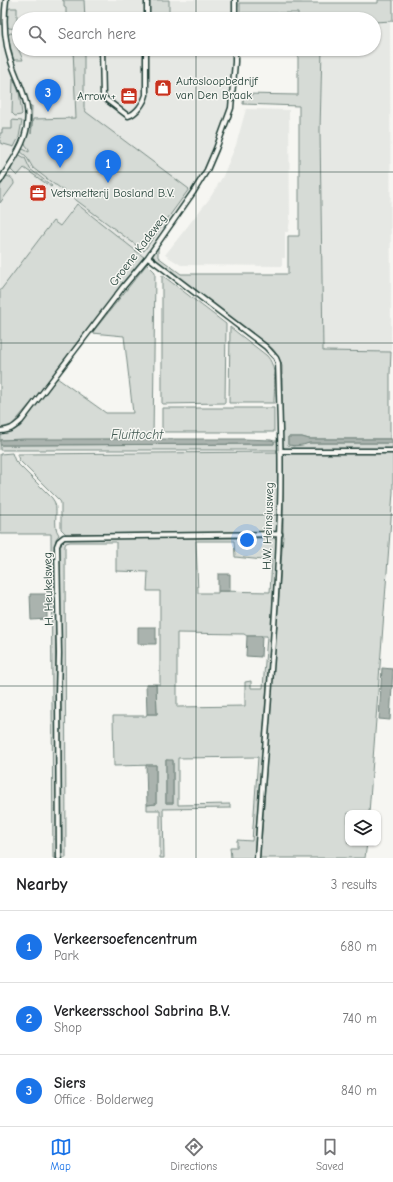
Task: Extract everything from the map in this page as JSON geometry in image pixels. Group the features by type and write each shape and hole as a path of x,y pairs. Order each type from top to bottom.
{"street":[{"path":"0,181 21,145 27,125 26,102 7,47 5,29 5,0"},
{"path":"147,0 147,12"},
{"path":"235,0 235,12"},
{"path":"102,56 103,97 128,116 134,114 145,99 146,56"},
{"name":"Groene Kadeweg","path":"0,431 14,428 21,421 123,287 148,257 194,191 207,170 231,108 235,56"},
{"name":"H.W. Heinsiusweg","path":"148,257 266,347 276,358 278,363 280,534 257,858"},
{"path":"280,451 393,451"},
{"name":"H. Heukelsweg","path":"60,858 58,703 59,541 64,537 280,534"}],"shaded area":[{"path":"0,0 302,0 302,9 238,7 238,12 12,12 12,56 236,56 234,99 218,152 143,259 75,205 0,305"},
{"path":"62,0 84,0 85,12 66,12 64,1"},
{"path":"148,0 169,0 169,12 148,12"},
{"path":"378,0 393,0 393,21 381,22 381,12 240,12 240,3 378,3"},
{"path":"17,8 17,12 12,12 12,28 7,26 8,9"},
{"path":"381,22 390,22 391,352 323,351 320,130 322,56 381,56"},
{"path":"10,33 12,33 12,54 8,36"},
{"path":"13,56 21,56 23,60 14,60"},
{"path":"73,56 84,56 84,108 86,112 189,189 144,251 33,168 26,156 20,151 23,149 29,152 29,149 24,143 28,129 28,108 32,106 31,134 33,119 76,118"},
{"path":"298,56 322,56 320,130 323,351 391,352 390,439 309,439 302,437 288,437 288,444 293,446 309,443 393,443 392,449 290,450 284,448 282,444 282,366 273,349 155,260 152,254 158,243 158,257 181,274 288,274 288,236 299,236 299,106 243,104 244,94 298,95"},
{"path":"13,78 19,92 22,114 15,116 12,113"},
{"path":"246,109 289,110 290,220 288,232 285,232 285,258 282,258 282,266 181,265 165,255 210,198 223,176 236,145"},
{"path":"12,120 22,121 19,137 14,147 0,143 0,133 2,133 2,129 12,129"},
{"path":"18,154 25,158 30,169 52,186 51,187 24,168 17,176 11,170 11,166"},
{"path":"6,176 12,178 14,184 0,203 0,187"},
{"path":"77,204 145,258 73,348 37,396 12,425 0,428 0,291 53,221 60,226"},
{"path":"147,264 155,272 153,439 0,440 0,432 20,427 57,378 106,413 133,413 124,336 92,333"},
{"path":"162,275 226,324 225,403 162,404"},
{"path":"230,327 266,355 270,360 274,371 274,403 229,403"},
{"path":"162,408 274,408 274,432 163,432"},
{"path":"288,437 302,437 309,439 392,439 392,443 309,443 293,446 288,445"},
{"path":"244,439 271,440 274,441 274,444 0,445 0,440"},
{"path":"274,441 279,441 279,450 0,450 0,445 274,444"},
{"path":"278,452 279,525 277,530 274,532 66,534 61,529 60,501 19,460 17,454"},
{"path":"393,452 393,492 369,810 345,810 345,846 367,846 365,858 260,858 283,536 283,458 284,455 288,453"},
{"path":"12,453 15,461 52,498 56,506 56,526 59,535 56,539 55,547 57,858 53,858 51,534 0,534 0,454"},
{"path":"274,538 277,541 254,858 231,858 230,847 237,847 237,840 252,841 258,757 178,758 178,805 230,804 230,808 163,809 164,858 160,858 160,810 147,810 147,805 156,804 156,765 114,766 113,716 146,716 147,714 157,714 156,684 160,684 160,591 147,591 148,572 116,571 116,542 70,542 66,543 65,545 66,858 62,858 60,543 64,539","holes":["196,541 234,541 235,557 272,561 270,592 218,591 218,593 198,593","177,633 244,634 247,636 267,636 263,688 251,688 251,681 245,682 245,706 177,707","166,760 173,761 173,803 166,803"]},
{"path":"218,574 230,574 230,591 218,591"},
{"path":"30,594 47,594 47,619 31,620"},
{"path":"138,627 156,627 156,644 138,644"},
{"path":"247,636 262,636 261,657 246,656"},
{"path":"382,668 393,669 390,720 379,719"},
{"path":"146,684 156,684 157,714 147,714"},
{"path":"166,760 173,760 173,803 166,803"},
{"path":"146,765 156,765 156,804 147,805"}],"place":[{"name":"Autosloopbedrijf van Den Braak","path":"163,88"},
{"name":"Arrow +","path":"129,96"},
{"name":"Siers","path":"48,112"},
{"name":"Verkeersschool Sabrina B.V.","path":"60,168"},
{"name":"Verkeersoefencentrum","path":"108,183"},
{"name":"Vetsmelterij Bosland B.V.","path":"38,193"}],"water label":[{"name":"Fluittocht","path":"137,434"}]}
